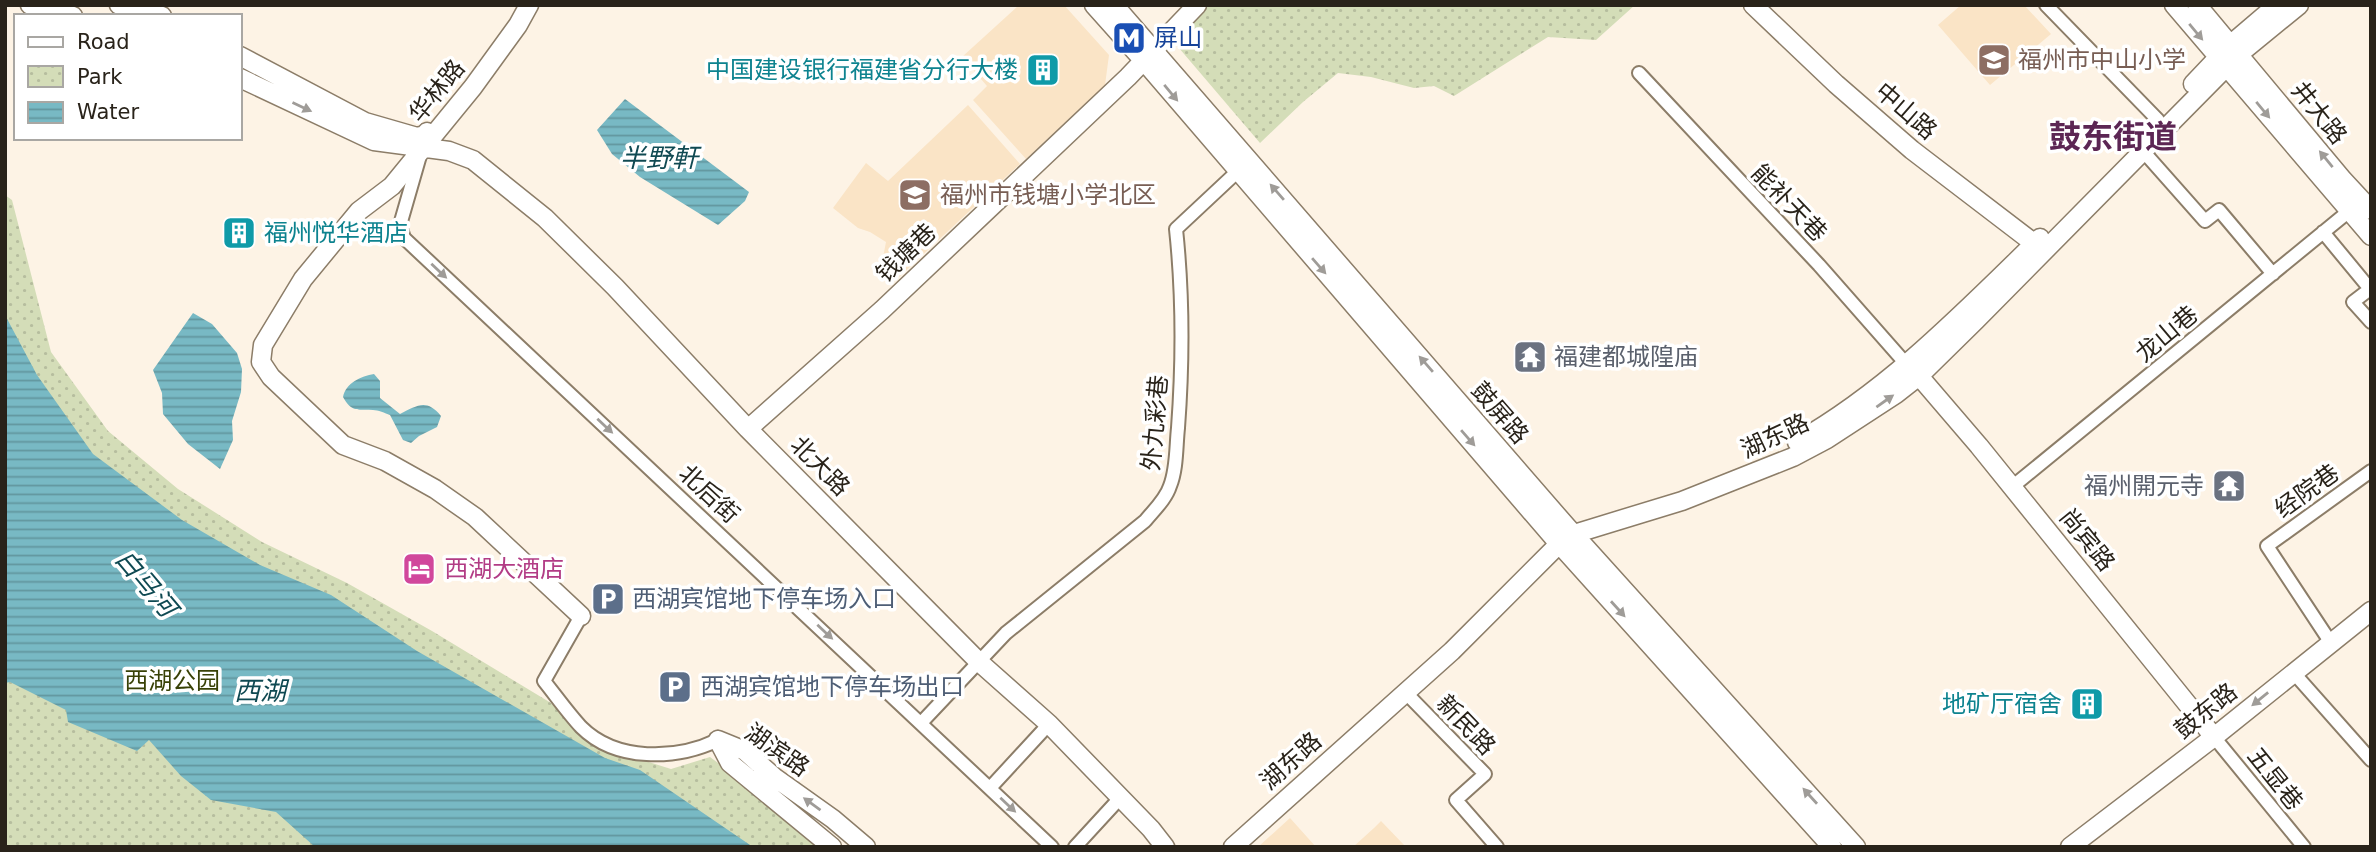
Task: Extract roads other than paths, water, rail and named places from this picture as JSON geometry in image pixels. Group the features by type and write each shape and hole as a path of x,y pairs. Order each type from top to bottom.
{"main road":[{"path":"30,5 65,14"},
{"name":"华林路","path":"420,143 454,101 521,5"},
{"name":"华林路","path":"242,79 374,141 420,143 472,87 518,25 529,5"},
{"name":"鼓屏路","path":"1094,5 1149,56 1832,847"},
{"name":"鼓屏路","path":"1114,5 1149,56 1238,171 1563,536 1856,847"},
{"name":"钱塘巷","path":"748,429 882,310 1149,56 1197,5"},
{"name":"中山路","path":"1753,5 1836,84 1912,150 2035,244"},
{"path":"2174,5 2228,56"},
{"path":"2197,5 2228,56 2348,212 2371,236"},
{"name":"湖东路","path":"1218,847 1447,644 1563,536 1682,501 1793,457 1871,411 2143,151 2277,5"},
{"name":"湖东路","path":"1913,370 2158,120 2228,56 2300,5"},
{"path":"129,9 153,14"},
{"name":"井大路","path":"2228,56 2371,211"},
{"name":"华林路","path":"242,57 365,122 420,143"},
{"path":"420,143 393,186 359,211 303,279 263,345 261,362 271,377 343,445 394,465 475,517 581,616"},
{"name":"北大路","path":"420,143 473,160 545,218 652,325 748,429 978,661 1049,724 1152,829 1166,847"},
{"name":"尚宾路","path":"1913,370 2012,487 2214,737"},
{"name":"湖东路","path":"1233,847 1452,651 1563,536"},
{"name":"鼓东路","path":"2071,847 2371,611"},
{"name":"湖滨路","path":"718,740 730,764 832,847"},
{"name":"湖滨路","path":"718,740 744,751 866,847"}],"street":[{"path":"2046,5 2158,120"},
{"name":"能补天巷","path":"1639,73 1819,265 1913,370"},
{"name":"北后街","path":"420,143 400,225 404,238 1052,847"},
{"path":"2143,151 2205,221 2219,210 2273,274"},
{"name":"外九彩巷","path":"921,723 1006,633 1145,521 1161,502 1170,486 1177,440 1182,350 1182,287 1176,229 1238,171"},
{"name":"龙山巷","path":"2012,487 2348,212"},
{"path":"2323,232 2370,289 2353,302 2371,322"},
{"name":"经院巷","path":"2330,643 2267,546 2371,471"},
{"path":"581,616 544,681 582,728 615,748 652,755 697,749 718,740"},
{"path":"2293,672 2371,760"},
{"name":"新民路","path":"1406,693 1485,774 1456,800 1497,847"},
{"path":"990,788 1049,724"},
{"name":"五显巷","path":"2214,737 2304,847"},
{"path":"1075,847 1120,798"}],"water":[{"name":"半野軒","path":"625,99 749,192 745,201 718,225 640,177 612,154 597,130"},
{"path":"193,313 212,324 237,353 242,369 241,392 232,421 233,440 220,469 188,444 163,414 162,393 153,370"},
{"name":"西湖","path":"5,315 37,375 93,454 182,520 260,565 331,595 417,651 605,758 640,770 753,847 315,847 276,812 211,800 181,776 149,740 137,751 68,722 66,710 10,682 5,683"},
{"path":"374,374 380,381 380,398 400,414 421,405 431,407 441,416 437,427 411,443 403,440 390,415 349,406 343,397 347,388 359,378"}],"place":[{"name":"屏山","path":"1129,38"},
{"name":"福州市中山小学","path":"1994,60"},
{"name":"中国建设银行福建省分行大楼","path":"1043,70"},
{"name":"福州市钱塘小学北区","path":"915,195"},
{"name":"福州悦华酒店","path":"239,233"},
{"name":"福建都城隍庙","path":"1530,357"},
{"name":"福州開元寺","path":"2229,486"},
{"name":"西湖大酒店","path":"419,569"},
{"name":"西湖宾馆地下停车场入口","path":"608,599"},
{"name":"西湖宾馆地下停车场出口","path":"675,687"},
{"name":"地矿厅宿舍","path":"2087,704"}],"district":[{"name":"鼓东街道","path":"2113,137"}],"water label":[{"name":"白马河","path":"146,583"}],"park label":[{"name":"西湖公园","path":"172,681"}]}
